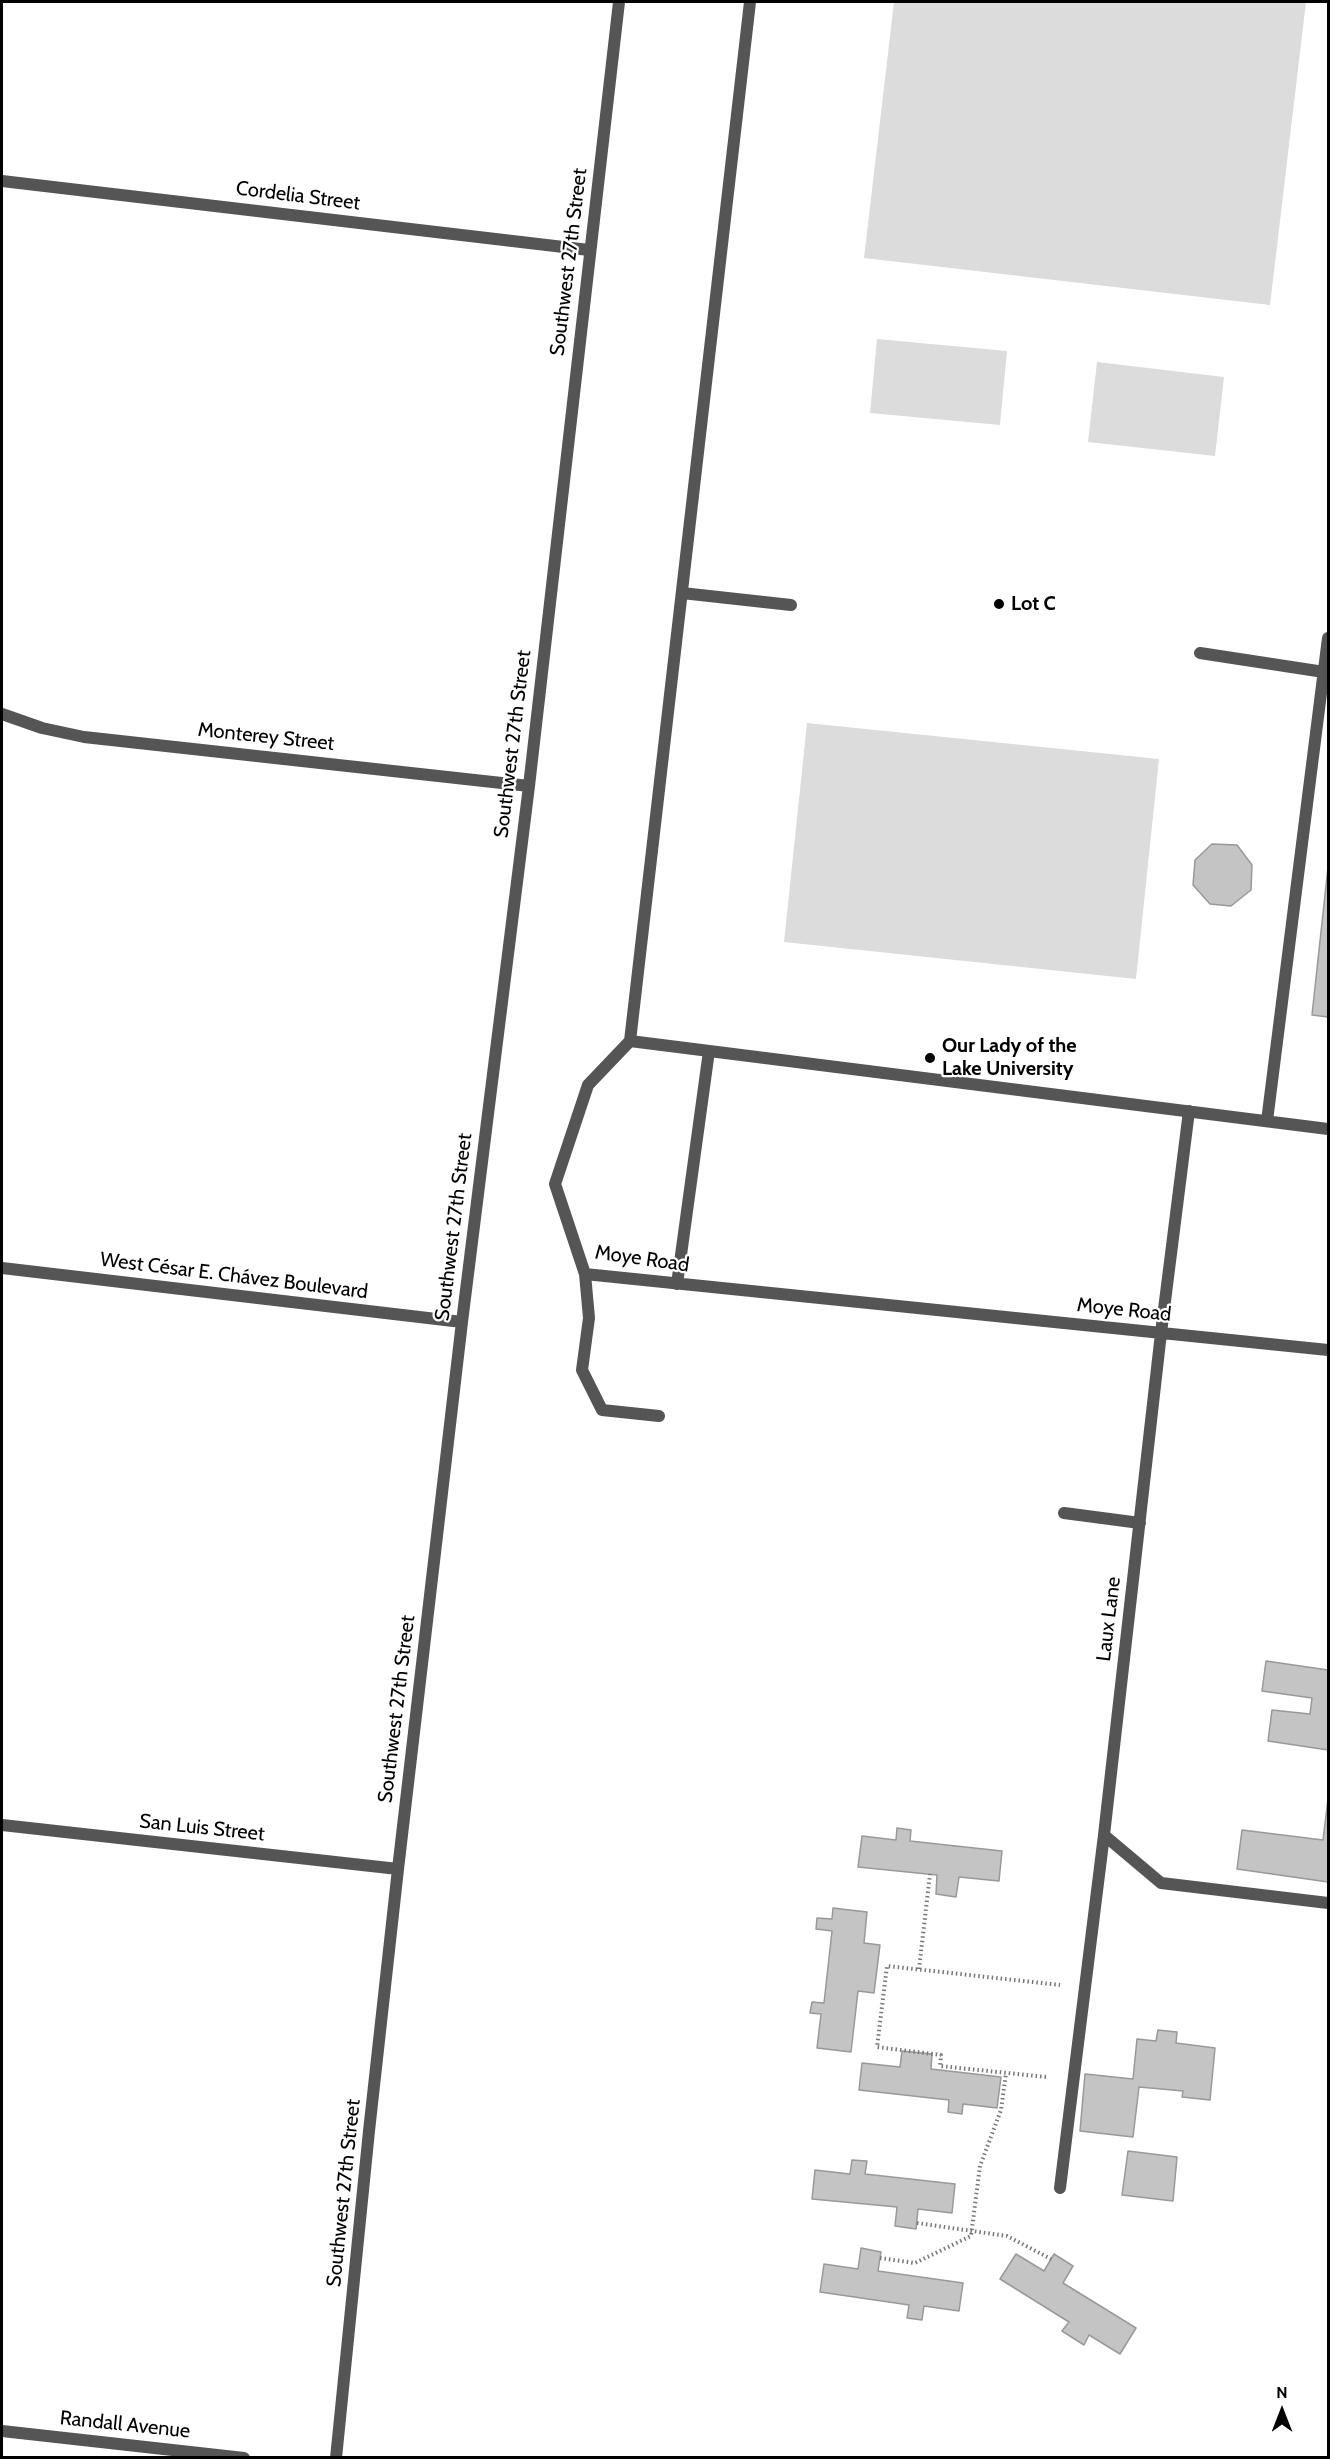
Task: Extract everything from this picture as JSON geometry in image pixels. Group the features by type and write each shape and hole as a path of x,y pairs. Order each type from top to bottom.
{"street":[{"name":"Southwest 27th Street","path":"336,2457 398,1869 462,1322 529,786 619,2"},
{"path":"750,2 630,1041 1329,1129"},
{"name":"Cordelia Street","path":"2,181 590,250"},
{"path":"682,593 791,605"},
{"path":"1267,1121 1329,638"},
{"path":"1200,653 1324,672"},
{"name":"Monterey Street","path":"2,714 42,728 84,737 529,786"},
{"name":"Moye Road","path":"630,1041 588,1085 555,1184 585,1274 1329,1350"},
{"path":"677,1284 709,1051"},
{"name":"Laux Lane","path":"1060,2188 1189,1111"},
{"name":"West César E. Chávez Boulevard","path":"2,1268 462,1322"},
{"path":"585,1274 589,1318 582,1370 602,1410 659,1416"},
{"path":"1064,1514 1140,1523"},
{"name":"San Luis Street","path":"2,1825 398,1869"},
{"path":"1104,1835 1161,1882 1329,1903"},
{"name":"Randall Avenue","path":"2,2431 244,2457"}],"path":[{"path":"919,1969 930,1874"},
{"path":"1073,2081 940,2066 941,2055 877,2047 886,1966 1085,1988"},
{"path":"880,2258 915,2263 971,2236 980,2166 1001,2110 1006,2073"},
{"path":"916,2223 1007,2236 1051,2259"}],"shaded area":[{"path":"894,2 1306,2 1270,305 864,258"},
{"path":"877,339 1007,351 1000,425 870,413"},
{"path":"1097,362 1224,377 1215,456 1088,442"},
{"path":"807,723 1159,759 1136,979 784,942"}],"building":[{"path":"1212,844 1237,845 1252,865 1251,890 1231,906 1210,904 1193,885 1195,860"},
{"path":"1328,867 1328,1017 1312,1015"},
{"path":"1266,1661 1328,1670 1328,1750 1268,1741 1272,1710 1310,1714 1312,1698 1262,1691"},
{"path":"1328,1799 1328,1882 1237,1869 1242,1830 1323,1840"},
{"path":"897,1828 911,1830 910,1841 1002,1851 999,1881 959,1877 956,1897 936,1894 937,1875 858,1867 862,1836 896,1840"},
{"path":"833,1908 867,1912 864,1943 880,1945 874,1993 858,1991 851,2052 817,2048 821,2014 810,2013 812,2002 824,2003 832,1931 816,1929 817,1918 832,1919"},
{"path":"1158,2030 1177,2032 1176,2043 1215,2048 1210,2100 1182,2097 1183,2091 1139,2087 1133,2137 1080,2131 1085,2074 1133,2079 1137,2039 1156,2041"},
{"path":"902,2051 932,2054 931,2069 1001,2077 997,2108 963,2104 962,2114 948,2112 949,2100 859,2090 862,2063 900,2067"},
{"path":"1128,2151 1177,2157 1173,2201 1122,2195"},
{"path":"852,2160 867,2161 865,2174 955,2184 952,2213 918,2209 916,2229 895,2226 897,2207 812,2199 815,2170 850,2174"},
{"path":"861,2248 881,2252 878,2271 963,2283 959,2311 924,2306 922,2320 907,2318 909,2305 820,2292 824,2264 858,2269"},
{"path":"1016,2254 1044,2271 1054,2254 1073,2266 1063,2283 1136,2328 1120,2354 1089,2335 1084,2345 1062,2331 1069,2322 1000,2279"}],"place":[{"name":"Lot C","path":"999,604"},
{"name":"Our Lady of the Lake University","path":"930,1058"}]}
